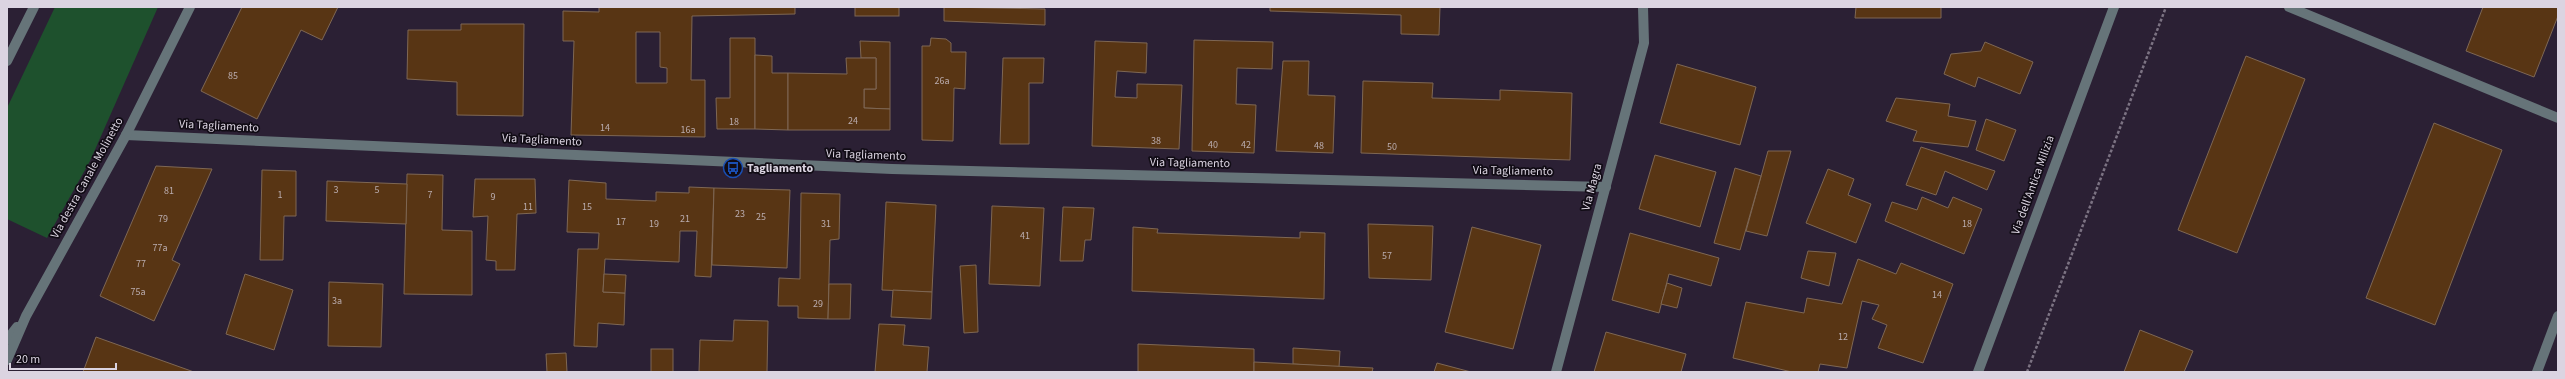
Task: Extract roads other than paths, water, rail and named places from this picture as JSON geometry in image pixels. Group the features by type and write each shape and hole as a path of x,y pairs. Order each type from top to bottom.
{"street":[{"path":"7,61 34,7"},
{"name":"Via destra Canale Molinetto","path":"7,360 26,316 126,135 190,7"},
{"name":"Via Magra","path":"1556,372 1644,44 1643,7"},
{"name":"Via dell'Antica Milizia","path":"1978,372 2114,7"},
{"path":"2289,7 2558,118"},
{"name":"Via Tagliamento","path":"126,135 892,169 1606,186"},
{"path":"7,340 26,316"},
{"path":"2537,372 2558,316"}],"place":[{"name":"Tagliamento","path":"733,168"}]}
